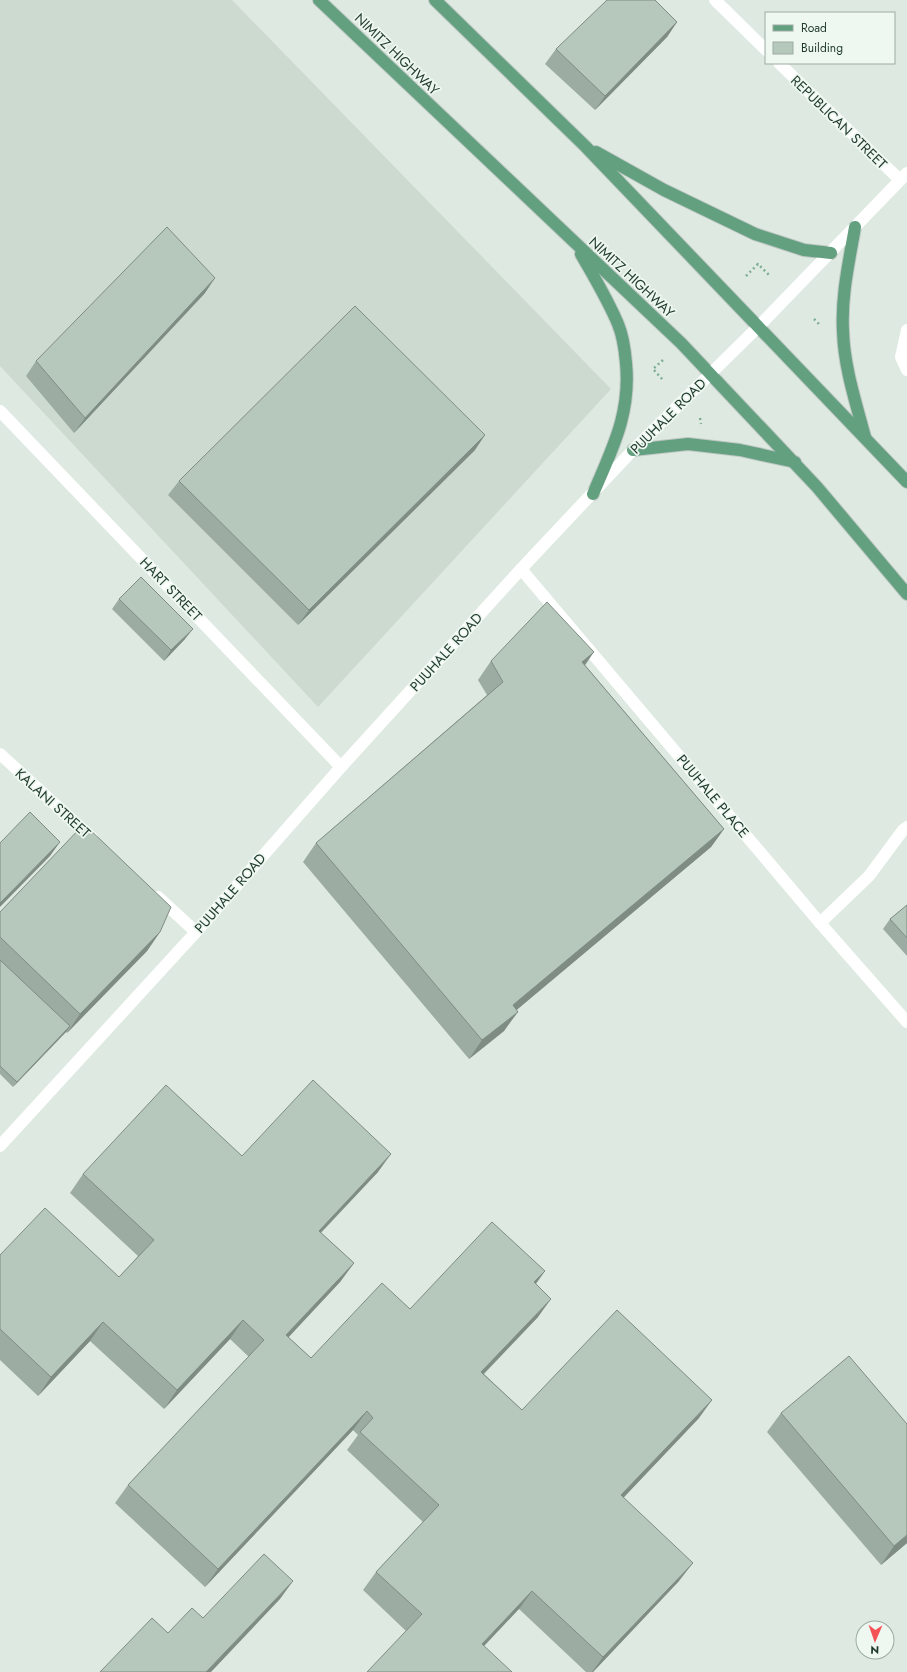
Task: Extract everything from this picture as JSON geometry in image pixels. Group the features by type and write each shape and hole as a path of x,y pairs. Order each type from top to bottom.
{"main road":[{"name":"NIMITZ HIGHWAY","path":"319,0 680,343 795,462 907,594"},
{"path":"436,0 585,146 907,482"},
{"path":"585,146 664,190 754,234 804,250 831,253"},
{"path":"855,227 844,290 843,332 849,375 865,438"},
{"path":"577,246 618,325 625,352 628,380 622,420 616,441 593,494"},
{"path":"633,450 688,444 740,450 795,462"}],"street":[{"path":"715,0 765,49"},
{"name":"REPUBLICAN STREET","path":"780,64 903,176"},
{"name":"PUUHALE ROAD","path":"0,1146 196,932 341,767 521,569 633,450 831,253 903,176"},
{"path":"907,330 901,357 907,370"},
{"name":"HART STREET","path":"0,411 341,767"},
{"name":"PUUHALE PLACE","path":"521,569 820,923 907,1022"},
{"name":"KALANI STREET","path":"0,754 104,848"},
{"path":"820,923 869,876 906,831"},
{"path":"150,890 196,932"}],"path":[{"path":"746,276 758,264 768,275"},
{"path":"663,360 653,369 663,380"}],"shaded area":[{"path":"0,0 232,0 611,389 318,707 0,366"}],"building":[{"path":"607,0 655,0 677,22 605,96 556,49"},
{"path":"167,227 215,278 85,418 36,361"},
{"path":"355,306 485,435 309,610 179,481"},
{"path":"141,577 193,629 171,650 119,599"},
{"path":"547,602 594,652 582,662 724,829 513,1005 518,1012 482,1040 316,843 503,682 491,661"},
{"path":"30,812 60,842 0,903 0,843"},
{"path":"84,824 171,907 160,932 80,1014 0,937 0,912"},
{"path":"907,905 907,938 890,919"},
{"path":"0,960 70,1026 17,1082 0,1066"},
{"path":"313,1080 391,1154 319,1231 354,1263 286,1335 311,1358 382,1283 410,1309 492,1222 545,1271 534,1282 551,1299 481,1372 522,1410 617,1310 712,1400 621,1495 693,1563 603,1657 532,1591 482,1644 512,1672 367,1672 422,1614 376,1572 439,1505 360,1432 373,1418 367,1411 218,1569 128,1485 264,1340 243,1320 177,1390 103,1322 51,1377 0,1329 0,1255 45,1208 119,1277 154,1240 83,1174 166,1085 242,1156"},
{"path":"849,1356 907,1424 907,1535 894,1546 781,1413"},
{"path":"264,1554 293,1581 206,1672 100,1672 152,1618 168,1633 192,1608 203,1618"}]}
